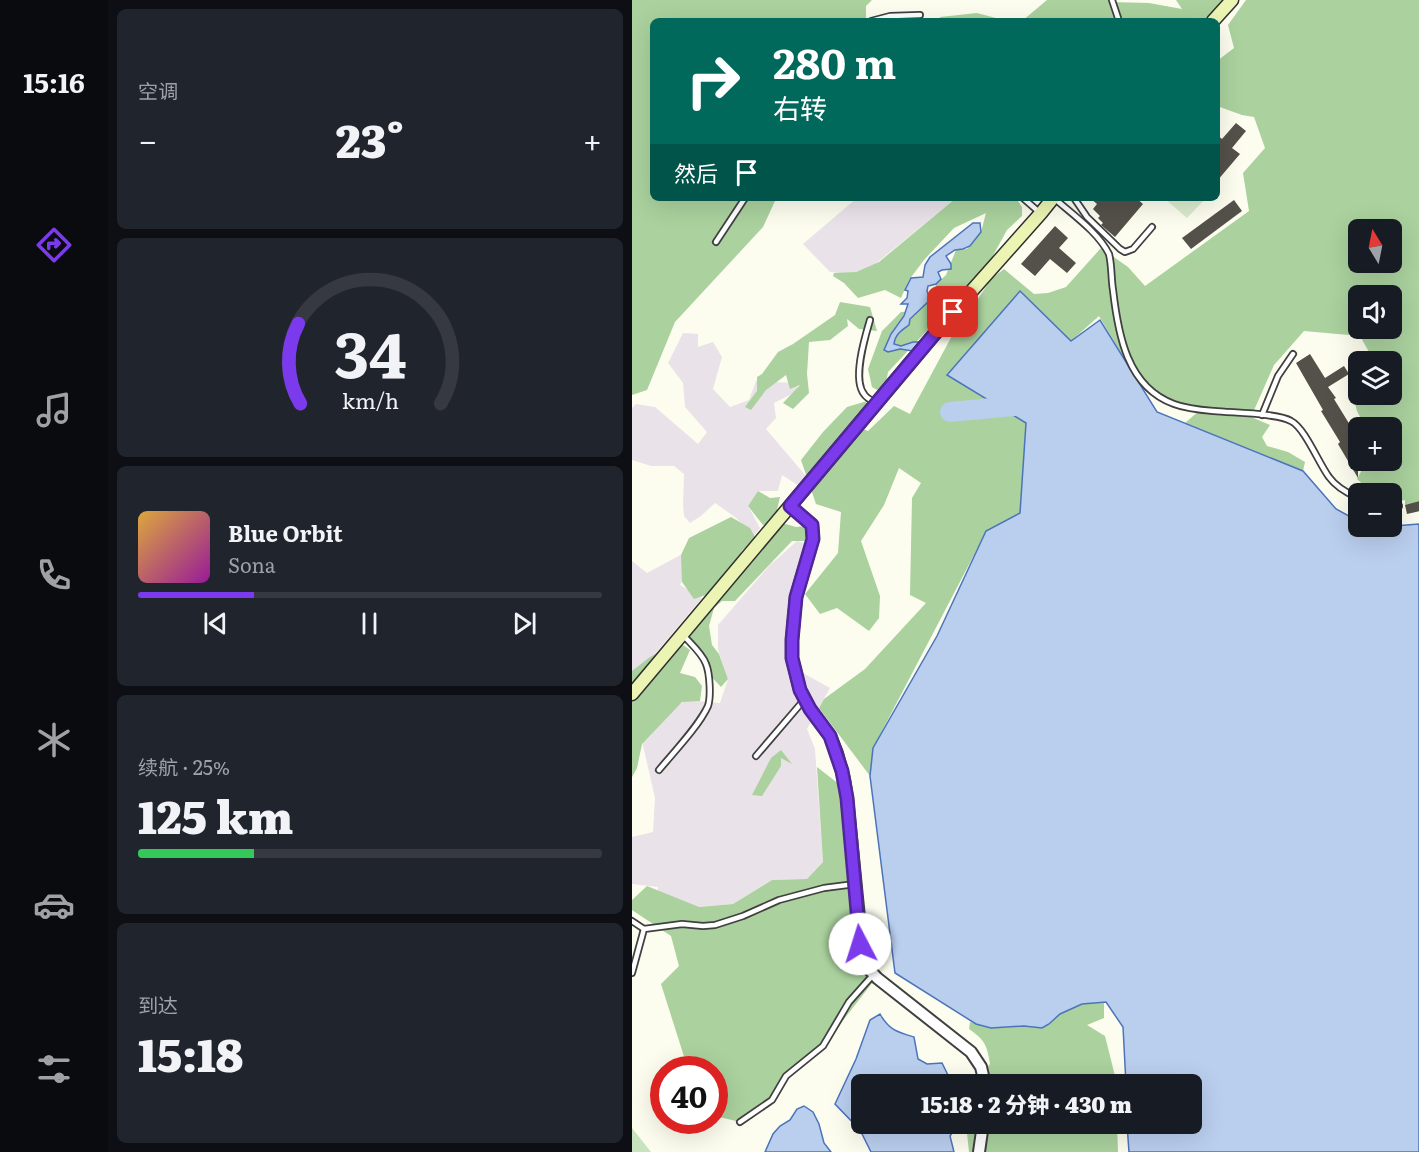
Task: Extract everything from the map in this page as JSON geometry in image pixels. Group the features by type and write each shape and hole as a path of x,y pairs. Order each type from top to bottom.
{"main road":[{"path":"1216,18 1232,0"},
{"path":"632,694 953,312 1051,201"}],"street":[{"path":"790,506 812,525 813,539 796,597 792,640 794,670 804,700 830,736 842,771 847,798 863,957 874,975 971,1052 982,1074"},
{"path":"979,1152 982,1134"}],"lane":[{"path":"1112,0 1118,18"},
{"path":"883,18 920,15"},
{"path":"716,242 743,201"},
{"path":"1027,201 1041,213"},
{"path":"1057,201 1089,229 1109,254 1116,313 1124,349 1134,372 1147,387 1159,397 1197,410 1262,415 1292,421 1300,428 1330,479 1348,493"},
{"path":"1076,201 1087,217 1126,252 1133,249 1152,227"},
{"path":"870,320 860,355 860,385 863,393 876,404"},
{"path":"1262,415 1278,376 1294,354"},
{"path":"659,770 700,720 709,704 710,685 707,665 683,635"},
{"path":"756,756 804,700"},
{"path":"632,921 644,929 682,924 715,925 785,898 824,888 855,884"},
{"path":"632,973 644,929"},
{"path":"740,1122 772,1100 786,1076 823,1046 850,1002 874,975"}],"shaded area":[{"path":"853,201 952,201 874,265 850,274 830,272 803,244"},
{"path":"683,333 698,334 698,347 713,342 722,357 713,389 730,407 749,400 756,381 768,376 774,382 797,383 798,391 774,403 776,418 766,429 806,476 799,486 782,475 778,491 758,491 748,506 760,528 754,536 735,517 715,503 690,523 684,516 684,474 674,466 651,466 632,460 632,408 636,404 655,407 698,444 707,432 685,407 683,383 668,363"},
{"path":"797,541 811,545 794,608 796,669 830,688 807,729 815,749 823,862 807,879 772,880 733,904 698,907 655,916 658,887 632,884 632,837 653,832 655,798 642,741 655,722 686,700 720,703 728,679 718,650 718,625 769,566"},
{"path":"699,545 680,585 702,598 632,681 632,561 647,573"}],"green space":[{"path":"632,0 872,0 866,6 866,18 650,18 650,201 775,201 763,227 675,322 647,390 632,395"},
{"path":"1047,0 1109,0 1110,2 1149,3 1182,9 1176,0 1229,0 1220,4 1213,18 1026,18"},
{"path":"1246,0 1419,0 1419,503 1405,505 1405,500 1402,501 1402,483 1361,483 1357,479 1361,471 1402,471 1402,417 1360,417 1355,405 1402,405 1402,351 1368,351 1362,339 1402,339 1402,285 1348,285 1348,335 1304,331 1274,365 1251,417 1270,425 1262,437 1267,446 1288,452 1305,462 1303,471 1185,423 1200,410 1156,394 1128,365 1099,316 1071,341 1026,423 1020,513 986,532 873,748 870,776 819,708 824,699 865,669 926,603 910,595 912,498 921,483 899,468 884,505 861,541 880,596 879,618 869,631 837,608 820,614 805,594 838,553 841,512 816,504 801,460 847,407 867,401 857,426 868,431 894,406 910,414 961,319 964,320 991,279 1004,269 1034,294 1048,293 1066,287 1101,248 1128,267 1145,286 1249,211 1243,173 1265,148 1254,117 1220,107 1220,59 1234,48 1228,25"},
{"path":"977,13 996,18 940,18"},
{"path":"952,201 1018,201 1022,207 1022,216 1007,230 985,270 947,303 937,320 888,372 884,394 872,387 868,369 882,331 901,312 918,311 934,297 936,284 946,275 956,250 967,249 981,232 986,213 954,228 924,260 909,280 901,298 885,290 858,298 844,283 833,276 834,273 856,272 879,262"},
{"path":"1167,201 1203,201 1187,218"},
{"path":"840,302 870,307 877,331 859,329 847,319 848,326 830,340 809,342 807,374 809,393 793,409 783,403 800,385 790,389 786,375 766,390 751,410 745,407 757,391 757,377 762,374 778,352 835,315"},
{"path":"758,491 770,498 780,497 776,515 766,526 748,506"},
{"path":"731,517 750,528 755,537 742,551 731,570 706,595 694,599 682,582 681,555 689,538"},
{"path":"782,523 796,527 812,525 809,541 792,541 735,601 722,601 714,608 709,626 712,645 719,654 728,679 721,687 706,671 698,652 687,636"},
{"path":"683,645 690,650 680,673 695,677 702,686 700,701 682,702 642,744 637,768 632,777 632,671 661,651"},
{"path":"781,750 792,764 781,758 781,766 762,796 752,795 771,758"},
{"path":"817,767 844,788 857,886 874,962 880,973 823,1046 787,1076 767,1103 740,1122 728,1119 728,1056 684,1056 661,984 679,966 671,936 632,910 632,900 647,886 699,907 733,904 772,880 807,879 823,862"},
{"path":"1104,1002 1104,1018 1087,1025 1105,1036 1114,1074 980,1074 990,1064 988,1052 979,1036 969,1029 970,1022 990,1028 1049,1024 1060,1014 1082,1004"},
{"path":"632,1128 651,1152 632,1152"},
{"path":"967,1134 1117,1134 1118,1152 969,1152"}],"water":[{"path":"973,223 980,223 981,232 970,246 955,250 946,256 951,269 938,272 941,279 936,284 928,286 930,300 910,319 909,325 897,335 894,344 901,346 920,342 913,351 900,349 888,352 884,350 891,334 904,316 908,304 901,304 907,298 908,291 905,290 911,278 923,277 925,265 930,257"},
{"path":"1020,291 1071,341 1100,320 1157,412 1303,471 1336,509 1348,516 1348,537 1402,537 1402,525 1419,524 1419,1152 1129,1152 1128,1134 1202,1134 1202,1074 1125,1074 1123,1027 1106,1002 1082,1004 1060,1014 1042,1028 1024,1026 991,1028 976,1024 895,973 870,776 873,748 937,636 986,531 1020,513 1026,423 947,375"},
{"path":"880,1014 894,1030 914,1037 918,1059 927,1064 942,1063 948,1074 851,1074 851,1121 835,1104 856,1059 870,1020"},
{"path":"804,1106 813,1112 824,1143 831,1152 765,1152 773,1134 790,1120 797,1109"},
{"path":"862,1134 951,1134 954,1152 871,1152"}],"building":[{"path":"1236,123 1246,131 1232,148 1240,154 1220,177 1220,137 1222,139"},
{"path":"1234,200 1242,211 1191,249 1182,238"},
{"path":"1094,201 1140,201 1143,204 1115,237 1101,225 1103,223 1098,218 1100,216 1093,209 1097,204"},
{"path":"1055,226 1068,238 1059,248 1076,263 1067,273 1050,259 1035,276 1021,264"},
{"path":"1310,354 1325,378 1344,366 1348,372 1328,387 1348,422 1348,461 1338,444 1340,442 1296,363"},
{"path":"1420,501 1420,511 1407,514 1405,505"}],"waterway":[{"path":"950,412 1025,405"}],"route":[{"path":"860,944 846,788 842,771 830,736 804,700 796,681 792,658 794,607 813,539 812,525 790,506 953,312"}]}
